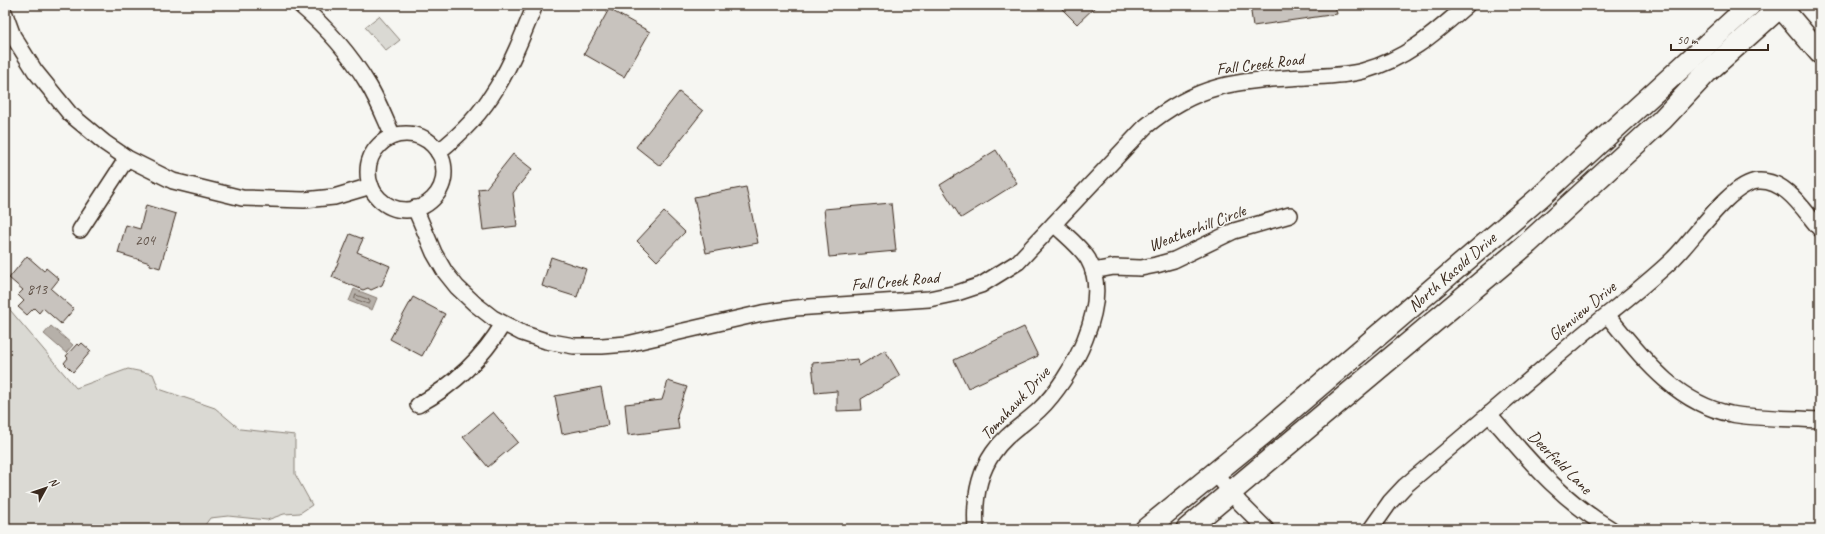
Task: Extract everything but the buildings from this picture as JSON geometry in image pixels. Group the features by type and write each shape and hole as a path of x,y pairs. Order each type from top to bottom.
{"main road":[{"name":"North Kasold Drive","path":"1146,529 1215,473 1540,197 1750,5"},
{"name":"North Kasold Drive","path":"1187,529 1528,243 1662,120 1706,73 1780,6"},
{"path":"1780,6 1820,53"}],"street":[{"path":"300,5 328,31 355,65 368,84 393,136"},
{"path":"438,152 453,141 476,118 491,98 508,69 535,5"},
{"name":"Fall Creek Road","path":"415,208 434,253 457,287 475,304 503,324 522,333 546,341 574,346 627,344 762,313 795,308 929,299 957,293 981,285 1018,262 1145,127 1163,112 1182,101 1204,90 1229,84 1253,80 1343,75 1382,65 1403,55 1428,40 1467,5"},
{"path":"5,14 9,38 70,114 105,143 127,158 173,181 242,198 304,200 334,197 371,186"},
{"path":"406,134 418,136 430,142 438,152 443,163 444,175 441,186 435,196 426,204 415,208 404,209 394,207 384,202 376,195 371,186 368,174 372,156 382,142 393,136 406,134"},
{"path":"80,230 127,158"},
{"name":"Glenview Drive","path":"1371,529 1390,502 1405,486 1673,259 1728,197 1740,188 1748,183 1768,181 1780,186 1820,229"},
{"name":"Weatherhill Circle","path":"1093,271 1114,267 1141,268 1174,260 1234,231 1290,216"},
{"name":"Tomahawk Drive","path":"976,529 975,509 977,489 992,454 1004,439 1039,410 1055,392 1071,369 1091,323 1096,286 1093,271 1088,259 1079,247 1054,224"},
{"path":"1607,315 1659,375 1678,391 1698,402 1730,413 1750,416 1820,420"},
{"path":"418,405 437,394 479,359 503,324"},
{"name":"Deerfield Lane","path":"1489,414 1537,470 1564,496 1588,515 1611,529"},
{"path":"1215,473 1231,493 1266,529"}],"path":[{"path":"1819,5 1820,9"}],"shaded area":[{"path":"379,16 400,40 386,51 365,27"},
{"path":"5,304 76,388 128,369 153,374 159,389 215,408 240,429 295,435 295,474 312,505 300,513 284,514 267,520 228,516 210,518 202,529 31,529 5,524"}],"water":[{"path":"354,289 377,298 372,310 349,301"},
{"path":"51,326 73,345 66,353 44,334"}]}
